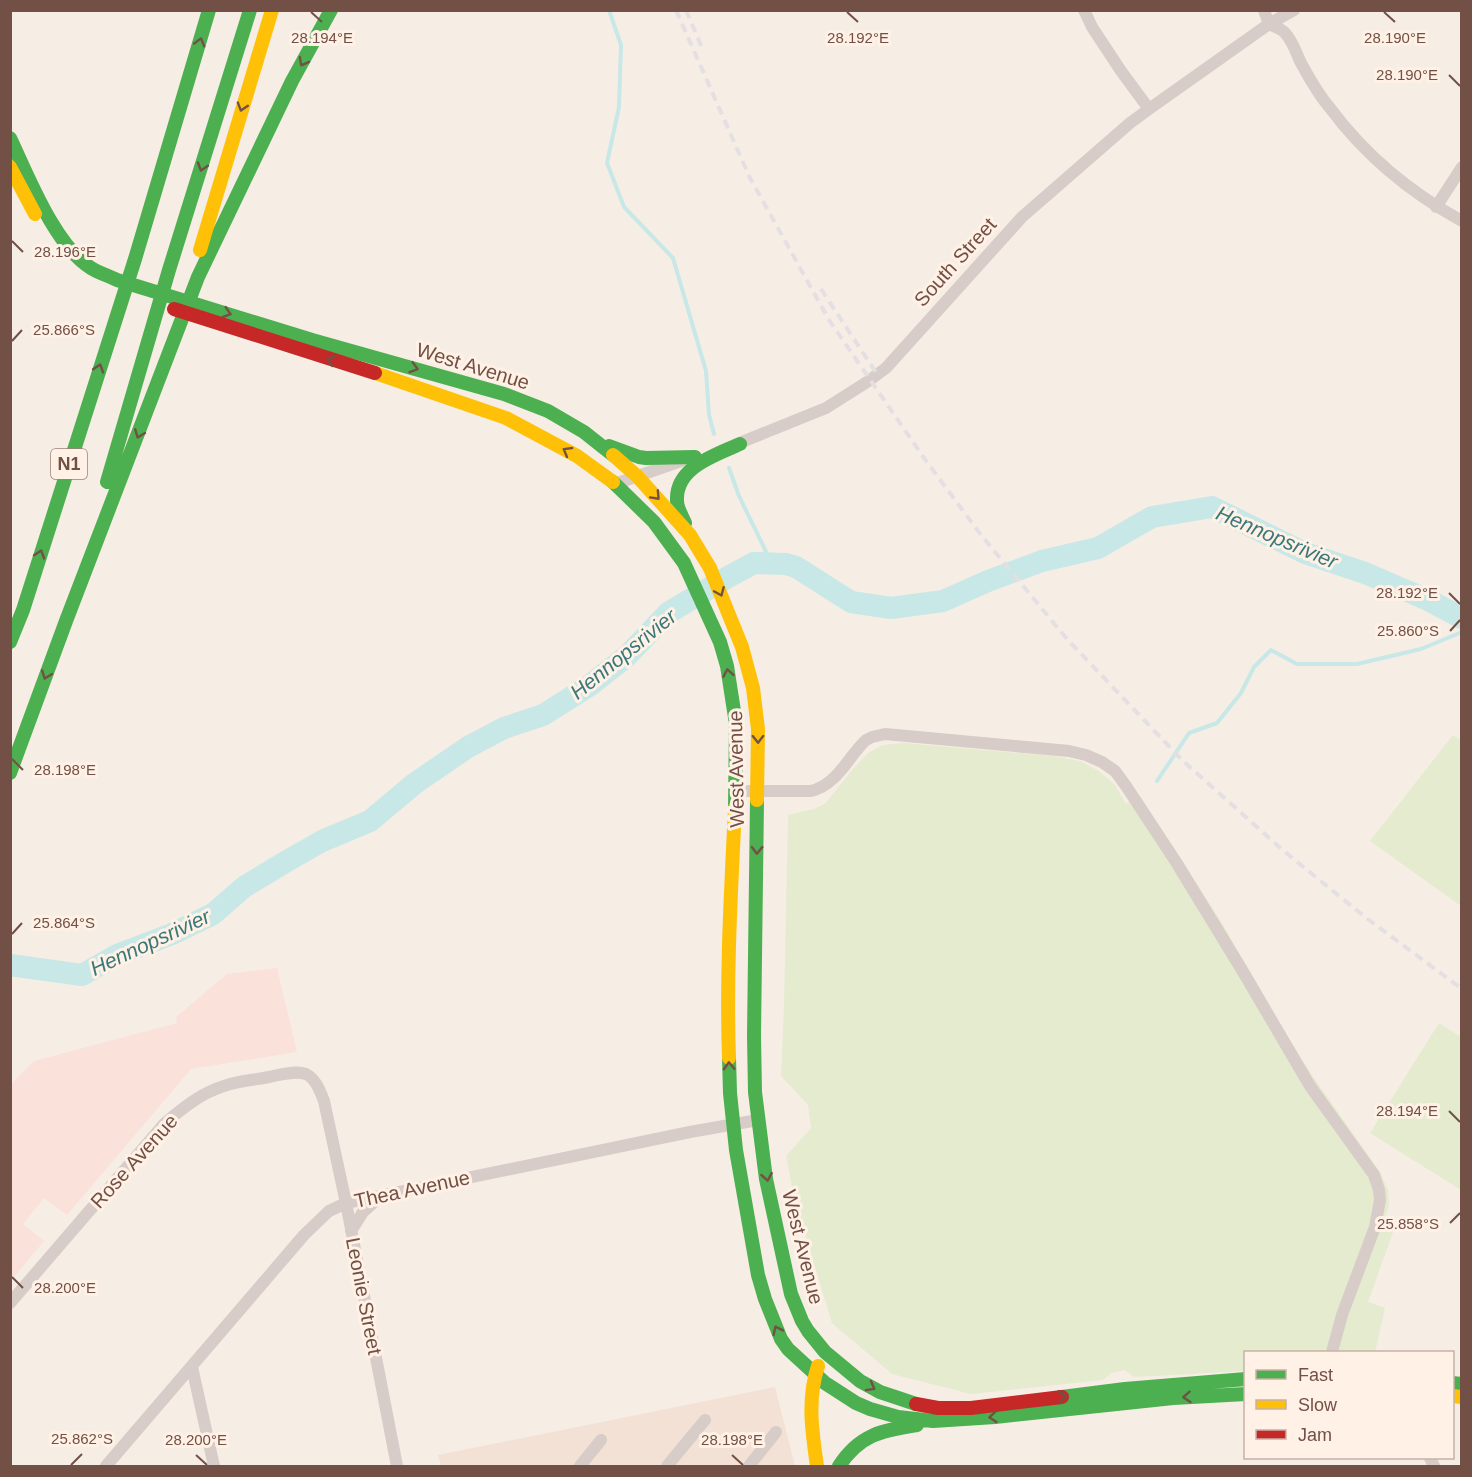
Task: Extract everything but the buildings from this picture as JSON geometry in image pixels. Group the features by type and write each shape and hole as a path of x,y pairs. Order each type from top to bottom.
{"main road":[{"name":"N1","path":"10,642 23,610 135,259 209,10"},
{"name":"N1","path":"10,773 66,621 150,332 250,10"},
{"path":"198,278 200,250 272,10"},
{"path":"66,621 198,278 292,81 331,10"},
{"name":"West Avenue","path":"10,138 56,231 72,252 92,269 117,280 303,337 504,394 548,411 595,440 637,476 690,535 710,568 737,633 753,688 758,729 754,1036 758,1120 766,1179 791,1294 808,1332 825,1352 860,1381 880,1392 913,1403 938,1408 971,1408 1125,1389 1244,1379"},
{"name":"West Avenue","path":"10,167 47,236 69,264 88,279 506,418 577,456 615,484 654,522 684,563 720,642 727,666 736,724 736,791 727,1006 730,1093 733,1125 758,1275 774,1324 788,1349 836,1391 870,1409 898,1417 933,1421 994,1418 1173,1398 1244,1394"},
{"path":"595,440 646,458 695,457"},
{"path":"690,535 677,501 678,487 683,477 691,468 740,444"},
{"path":"817,1467 812,1433 814,1374 825,1352"},
{"path":"839,1467 847,1454 867,1437 879,1432 933,1421"}],"street":[{"path":"1084,10 1092,27 1149,109"},
{"path":"1264,10 1269,24 1285,31 1306,73 1350,133 1391,174 1436,207 1461,221"},
{"path":"1285,31 1292,11"},
{"name":"South Street","path":"615,484 740,444 826,408 867,382 886,368 1022,218 1121,131 1269,24 1292,11"},
{"path":"1436,207 1461,167"},
{"path":"736,791 811,791 821,788 833,779 866,740 885,734 1070,751 1102,762 1115,771 1176,862 1310,1086 1374,1175 1380,1200 1375,1227 1342,1315 1333,1351"},
{"name":"Rose Avenue","path":"10,1303 165,1123 192,1101 223,1086 286,1073 304,1074 315,1082 320,1091"},
{"name":"Leonie Street","path":"320,1091 346,1203 397,1467"},
{"name":"Thea Avenue","path":"106,1467 304,1235 329,1211 346,1203 382,1195 758,1120"},
{"path":"351,1230 363,1212 382,1195"},
{"path":"192,1367 213,1467"},
{"path":"667,1467 705,1420"},
{"path":"749,1467 777,1432"},
{"path":"580,1467 601,1440"}],"shaded area":[{"path":"277,968 297,1052 191,1069 67,1215 44,1198 23,1224 44,1241 11,1281 11,1084 34,1061 177,1023 176,1017 227,974"},
{"path":"775,1387 795,1466 441,1466 438,1455"}],"green space":[{"path":"1453,735 1462,741 1461,906 1370,841"},
{"path":"904,743 1053,756 1080,761 1099,771 1115,785 1126,804 1140,796 1222,923 1280,1025 1380,1172 1388,1190 1389,1205 1386,1216 1397,1221 1368,1302 1385,1308 1375,1351 1326,1349 1323,1351 1244,1351 1244,1371 1134,1377 1125,1370 1111,1373 1103,1380 971,1394 892,1374 832,1323 795,1201 786,1156 811,1128 808,1105 781,1076 788,815 825,804 868,753 883,745"},
{"path":"1439,1023 1461,1037 1461,1190 1370,1133"}],"waterway":[{"path":"609,10 621,45 619,107 607,163 624,207 673,258 706,371 709,415 714,434"},
{"path":"729,468 739,496 772,564"},
{"name":"Hennopsrivier","path":"10,965 82,975 117,955 172,934 213,914 244,887 287,861 322,841 370,821 414,784 468,747 504,728 543,715 589,686 627,656 668,613 754,563 786,564 796,567 851,602 891,608 943,601 1042,561 1098,548 1152,517 1212,507 1305,553 1365,573 1428,600 1462,618"},
{"path":"1157,781 1189,733 1217,723 1241,693 1254,667 1271,650 1297,664 1357,664 1421,649 1462,632"}],"railway":[{"path":"676,10 749,176 829,320 924,458 981,535 1067,639 1182,760 1285,852 1365,917 1462,989"},
{"path":"686,10 703,50"},
{"path":"821,289 877,374"}],"traffic: fast":[{"path":"10,642 23,610 135,259 209,10"},
{"path":"107,482 169,270 250,10"},
{"path":"10,773 198,277 292,81 331,10"},
{"path":"10,138 54,227 78,258 94,270 117,280 312,340 504,394 548,411 584,432 613,455"},
{"path":"685,523 677,501 678,489 683,479 699,464 740,444"},
{"path":"609,446 646,458 695,457"},
{"path":"613,482 654,522 684,563 720,642 727,666 736,724 735,808"},
{"path":"757,800 755,1092 766,1179 791,1294 802,1321 825,1352 860,1381 880,1392 916,1404"},
{"path":"729,1058 736,1150 758,1275 765,1299 781,1339 788,1349 825,1383 856,1403 870,1409 898,1417 933,1421 995,1417 1173,1398 1244,1394"},
{"path":"1062,1397 1125,1389 1244,1379"},
{"path":"1454,1383 1462,1384"},
{"path":"839,1466 855,1447 872,1436 893,1429 917,1425"}],"traffic: slow":[{"path":"200,250 272,10"},
{"path":"10,167 35,214"},
{"path":"375,373 506,418 577,456 613,482"},
{"path":"613,455 637,476 690,535 710,568 742,647 753,688 758,729 757,800"},
{"path":"729,1058 729,964 735,808"},
{"path":"817,1466 812,1428 812,1403 818,1366"},
{"path":"1454,1396 1462,1397"}],"traffic: jam":[{"path":"174,309 375,373"},
{"path":"916,1404 938,1408 971,1408 1062,1397"}]}
